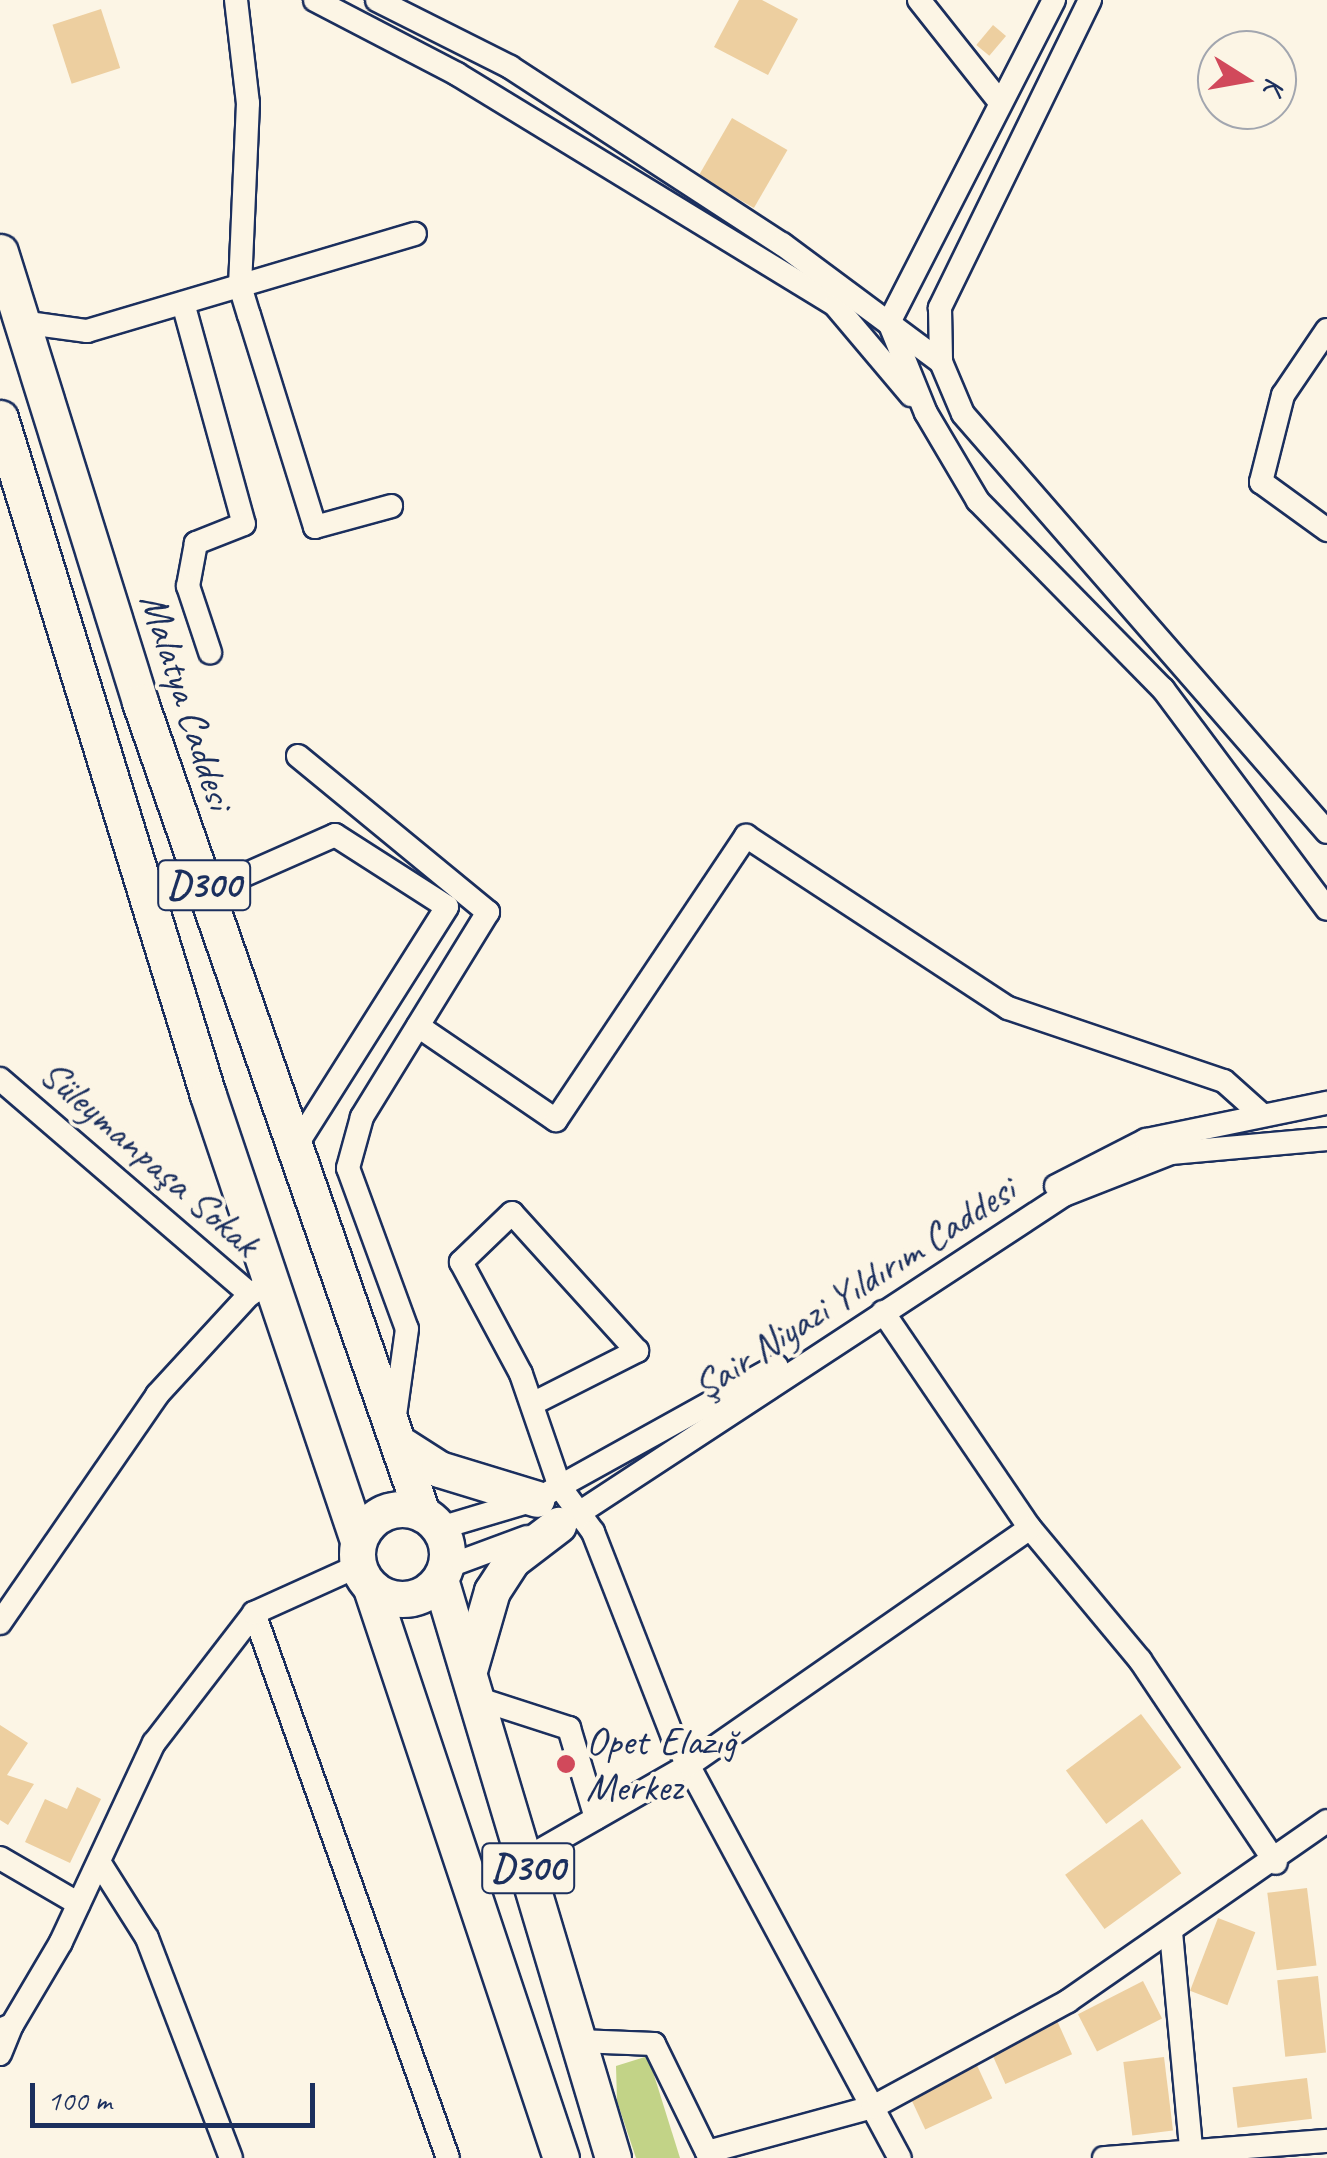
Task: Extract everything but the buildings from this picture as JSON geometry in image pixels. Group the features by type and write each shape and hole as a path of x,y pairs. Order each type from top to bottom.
{"highway":[{"name":"Malatya Caddesi","path":"0,252 206,892 397,1435 431,1520 443,1573"},
{"name":"D300","path":"0,418 263,1288 362,1564 560,2158"},
{"path":"397,1435 439,1469 560,1506 512,1560 492,1592 474,1683"},
{"path":"431,1520 378,1515 362,1564 408,1600 443,1573"},
{"name":"D300","path":"443,1573 613,2158"}],"street":[{"path":"236,0 248,103 240,286 314,527 391,506"},
{"path":"315,0 457,74 835,305 926,413"},
{"path":"377,0 510,67 889,322 941,362"},
{"path":"919,0 999,101"},
{"path":"1054,0 889,322 926,413 978,502 1163,689 1327,909"},
{"path":"1090,0 940,308 941,362 964,414 1327,832"},
{"path":"22,322 86,331 415,234"},
{"path":"183,302 244,524 196,543 188,586 210,652"},
{"path":"1327,330 1283,395 1261,482 1327,530"},
{"path":"298,756 488,912 362,1117 348,1168 407,1329 397,1435"},
{"path":"206,892 335,835 447,907 296,1146"},
{"path":"418,1026 556,1120 746,836 1008,1008 1224,1081 1262,1115"},
{"name":"Süleymanpaşa Sokak","path":"0,1079 263,1288"},
{"path":"431,1520 560,1506 1070,1176 1146,1140 1327,1103"},
{"name":"Şair Niyazi Yıldırım Caddesi","path":"443,1573 883,1312 1064,1195 1154,1160 1327,1139"},
{"path":"532,1404 637,1351 512,1213 460,1262 532,1404 560,1506 688,1765 900,2158"},
{"path":"2,1612 98,1470 263,1288"},
{"path":"883,1312 1030,1528 1140,1660 1276,1863"},
{"path":"525,1859 688,1765 1030,1528"},
{"path":"0,2054 6,2028 78,1904 154,1743 254,1613 362,1564"},
{"path":"254,1613 448,2158"},
{"path":"474,1683 568,1728 596,1818"},
{"path":"578,2041 654,2044 707,2155 873,2107 1068,2001 1276,1863 1327,1821"},
{"path":"0,1858 78,1904"},
{"path":"99,1862 147,1938 231,2158"},
{"path":"1171,1932 1191,2146"},
{"path":"1104,2158 1191,2146 1327,2141"}],"green space":[{"path":"648,2056 680,2158 636,2158 617,2101 616,2066"}],"place":[{"name":"Opet Elazığ Merkez","path":"566,1764"}]}
